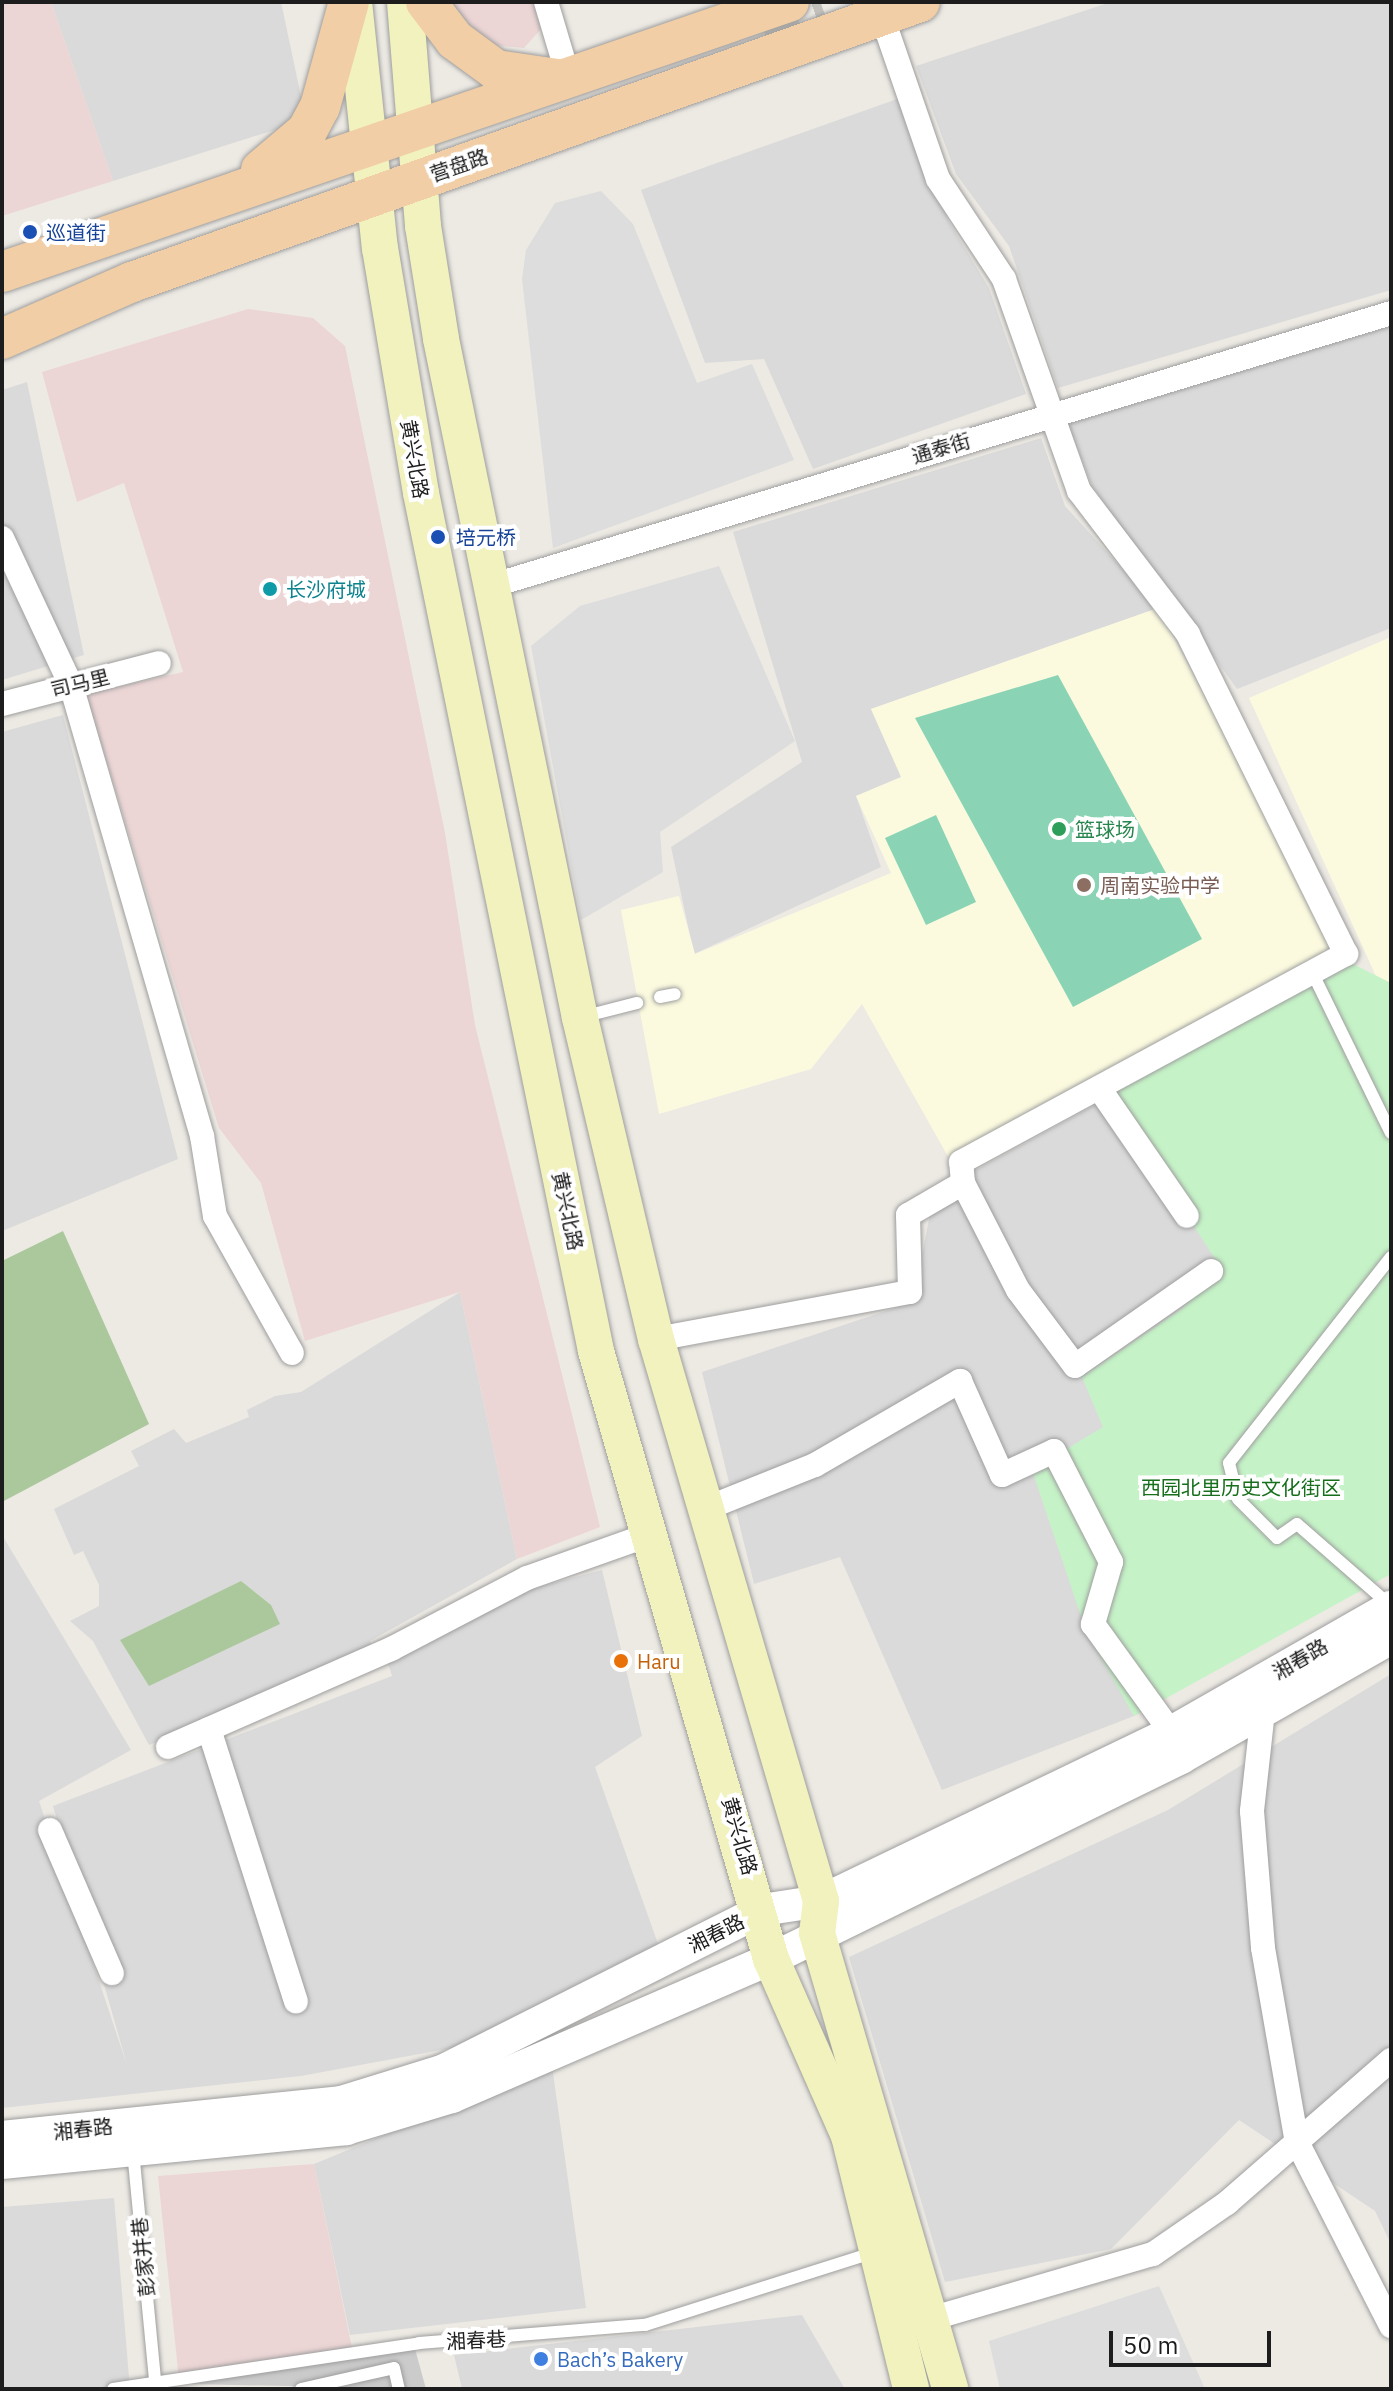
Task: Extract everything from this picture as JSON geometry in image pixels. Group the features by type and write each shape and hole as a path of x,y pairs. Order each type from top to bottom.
{"main road":[{"name":"黄兴北路","path":"352,2 421,493 596,1351 762,1910 771,1959 849,2136 911,2389"},
{"path":"212,198 276,160 307,131 330,83 352,2"},
{"path":"405,2 420,179 441,339 580,1018 656,1339 950,2389"},
{"path":"426,2 455,40 496,70 569,79"},
{"path":"2,272 789,2"},
{"name":"营盘路","path":"2,339 132,282 920,2"}],"street":[{"path":"546,2 569,79"},
{"path":"882,16 938,179 1004,279 1079,491 1188,634 1346,954 961,1162 963,1183 1018,1290 1075,1366 1211,1271"},
{"name":"通泰街","path":"491,586 1391,313"},
{"path":"2,538 71,685 202,1136 215,1216 292,1353"},
{"name":"司马里","path":"2,704 159,663"},
{"path":"1099,1088 1187,1216"},
{"path":"656,1339 910,1292 908,1215 963,1183"},
{"path":"705,1509 815,1465 960,1381 1002,1475 1054,1451 1111,1562 1093,1624 1171,1732"},
{"path":"168,1747 391,1649 527,1578 651,1534"},
{"name":"湘春路","path":"2,2137 132,2137 346,2129 452,2097 771,1959 819,1917 1171,1732 1391,1606"},
{"name":"湘春路","path":"2,2163 132,2137 341,2102 442,2071 762,1910 819,1917 1263,1711 1391,1638"},
{"path":"1263,1711 1253,1826 1263,1948 1297,2142 1391,2326"},
{"path":"209,1729 296,2001"},
{"path":"50,1830 112,1973"},
{"path":"930,2319 1153,2254 1297,2142 1391,2060"}],"lane":[{"path":"1312,972 1391,1133"},
{"path":"660,997 675,994"},
{"path":"580,1018 637,1003"},
{"path":"1391,1257 1229,1463 1238,1499 1277,1538 1297,1524 1391,1606"},
{"name":"彭家并巷","path":"132,2137 156,2387"},
{"name":"湘春巷","path":"113,2389 156,2387 317,2359 645,2325 877,2251"},
{"path":"317,2359 328,2385"},
{"path":"301,2389 394,2368 399,2389"}],"shaded area":[{"path":"2,2 51,2 113,181 2,216"},
{"path":"51,2 281,2 306,120 113,181"},
{"path":"451,2 537,2 541,29 524,48 481,44"},
{"path":"1111,2 1391,2 1391,290 1058,388 1009,246 956,174 916,66"},
{"path":"900,98 948,220 989,288 1026,394 813,469 764,359 705,363 641,190"},
{"path":"601,191 633,224 697,383 752,364 794,460 553,548 522,279 526,250 555,203"},
{"path":"248,309 313,318 345,346 445,833 475,1025 600,1527 517,1559 460,1292 305,1341 261,1183 219,1128 86,694 183,672 124,483 77,502 42,372"},
{"path":"1391,326 1391,628 1237,689 1092,486 1068,424"},
{"path":"27,382 84,655 2,680 2,390"},
{"path":"1041,438 1065,506 1158,608 871,709 902,777 856,796 881,867 694,954 671,847 802,762 733,532"},
{"path":"719,566 795,741 660,832 663,872 581,920 531,646 580,606"},
{"name":"周南实验中学","path":"1158,608 1339,950 950,1160 862,1004 811,1069 659,1114 621,910 679,896 695,954 891,873 856,796 901,777 871,709"},
{"path":"1391,637 1391,1009 1249,698"},
{"path":"63,715 178,1159 2,1231 2,732"},
{"path":"1353,964 1391,1566 1134,1716 942,1790 840,1557 754,1584 702,1372 913,1302 934,1193"},
{"path":"460,1292 517,1559 370,1641 377,1655 149,1745 93,1641 70,1621 99,1606 99,1585 83,1551 74,1555 54,1509 139,1466 131,1451 174,1429 186,1443 249,1417 247,1410 275,1396 301,1392"},
{"path":"2,1535 131,1750 39,1801 127,2065 53,1806 392,1676 388,1663 526,1590 602,1570 642,1736 595,1767 662,1955 468,2045 301,2076 2,2108"},
{"path":"1391,1674 1391,2244 1375,2211 1239,2120 1111,2249 945,2282 849,1957 1168,1810"},
{"path":"552,2066 586,2308 350,2335 314,2164"},
{"path":"314,2164 353,2353 179,2380 158,2176"},
{"path":"114,2198 130,2389 2,2389 2,2207"},
{"path":"1159,2286 1205,2389 1000,2389 989,2341"},
{"path":"802,2315 845,2389 462,2389 454,2355"},
{"path":"415,2349 426,2389 189,2384"}],"green space":[{"name":"篮球场","path":"1058,675 1202,939 1073,1007 915,718"},
{"path":"936,815 976,902 926,925 885,838"},
{"name":"西园北里历史文化街区","path":"1353,964 1391,983 1391,1574 1134,1716 1087,1634 1032,1470 1103,1427 1082,1377 1183,1308 1221,1268 1108,1093"},
{"path":"63,1231 149,1424 2,1502 2,1261"},
{"path":"241,1581 271,1605 280,1624 149,1686 120,1640"}],"tunnel":[{"path":"761,23 820,2"}],"place":[{"name":"巡道街","path":"30,232"},
{"name":"培元桥","path":"438,537"},
{"name":"长沙府城","path":"270,589"},
{"name":"篮球场","path":"1059,829"},
{"name":"周南实验中学","path":"1084,885"},
{"name":"Haru","path":"621,1661"},
{"name":"Bach’s Bakery","path":"541,2359"}]}
